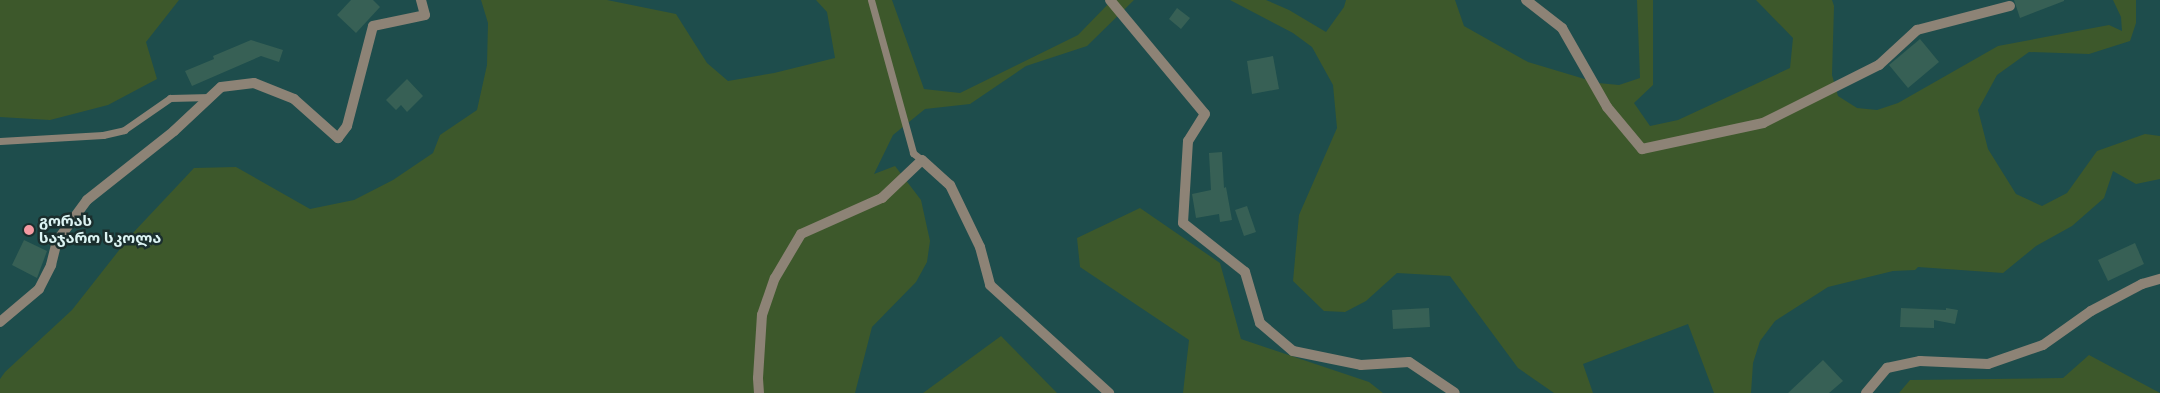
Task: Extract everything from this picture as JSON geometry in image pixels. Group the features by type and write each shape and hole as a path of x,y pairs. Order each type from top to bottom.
{"street":[{"path":"0,322 39,289 51,265 57,241 87,200 174,131 221,87 254,83 294,99 338,138 347,126 372,26 425,15 421,0"},
{"path":"1110,0 1205,114 1188,141 1183,223 1245,272 1260,323 1293,351 1361,365 1409,362 1455,393"},
{"path":"1526,0 1562,28 1607,107 1642,149 1763,123 1879,65 1916,30 2010,6"},
{"path":"759,393 758,378 762,314 775,278 801,234 882,198 922,160 950,185 980,247 990,284 1109,393"},
{"path":"1866,393 1887,368 1920,361 1988,364 2044,345 2091,311 2142,284 2160,279"}],"lane":[{"path":"871,0 913,153 922,160"},
{"path":"0,141 103,135 124,130 170,98 210,97"}],"green space":[{"path":"0,0 179,0 146,42 157,79 108,105 50,120 0,117"},
{"path":"481,0 607,0 676,14 707,63 728,81 774,73 835,58 827,12 816,0 892,0 924,89 960,93 1078,35 1112,0 1134,0 1087,46 1026,66 970,104 925,109 893,135 874,174 895,166 921,200 930,241 927,262 916,282 872,327 855,393 0,393 0,379 5,372 72,310 131,235 194,168 236,167 310,209 354,200 393,180 433,153 440,135 477,110 487,65 488,23"},
{"path":"1230,0 1266,0 1289,10 1326,32 1344,7 1346,0 1455,0 1464,26 1528,62 1598,83 1619,85 1640,78 1637,0 1653,0 1653,85 1634,103 1650,126 1678,120 1790,68 1793,38 1756,0 1832,0 1834,6 1832,75 1838,96 1857,108 1877,110 1898,103 1998,46 2109,25 2122,31 2121,17 2113,0 2136,0 2136,23 2130,41 2089,54 2029,52 1997,75 1978,110 1988,149 2016,194 2042,206 2067,193 2097,151 2145,134 2160,136 2160,179 2136,184 2113,171 2104,198 2072,226 2036,246 2003,273 1918,267 1915,270 1893,271 1828,287 1775,321 1760,341 1753,363 1751,393 1714,393 1688,324 1583,364 1593,393 1554,393 1518,368 1450,276 1397,273 1366,301 1345,312 1324,311 1293,281 1299,215 1337,128 1333,85 1312,47 1293,33"},
{"path":"1140,208 1220,263 1241,339 1369,382 1383,393 1183,393 1189,340 1080,267 1077,238"},
{"path":"1001,336 1057,393 923,393"},
{"path":"2089,355 2160,393 1899,393 1910,380 2063,378"}],"building":[{"path":"351,0 373,0 380,7 356,33 337,15"},
{"path":"2014,0 2064,0 2064,1 2020,18"},
{"path":"1177,8 1190,18 1181,29 1169,19"},
{"path":"1920,39 1939,62 1908,88 1889,65"},
{"path":"251,40 283,50 279,62 261,56 192,86 185,71 214,59 213,56"},
{"path":"1273,56 1279,89 1252,94 1247,61"},
{"path":"407,79 423,96 407,112 401,105 396,110 386,100"},
{"path":"1222,152 1224,188 1226,187 1232,220 1220,222 1219,214 1196,218 1192,194 1211,190 1209,153"},
{"path":"1247,206 1256,232 1244,236 1235,210"},
{"path":"24,240 47,251 37,278 12,265"},
{"path":"2135,243 2144,264 2108,281 2098,260"},
{"path":"1429,308 1430,327 1393,329 1392,310"},
{"path":"1901,308 1946,310 1946,308 1958,310 1955,324 1934,320 1934,328 1900,327"},
{"path":"1823,360 1843,381 1829,393 1788,393"}],"place":[{"name":"გორას საჯარო სკოლა","path":"29,230"}]}
